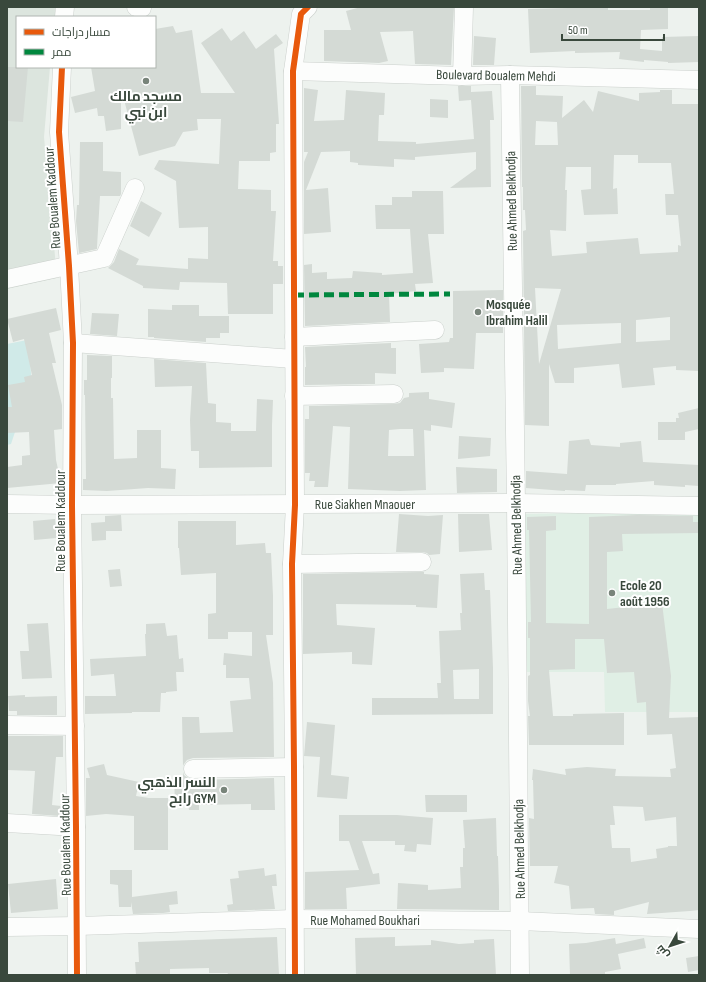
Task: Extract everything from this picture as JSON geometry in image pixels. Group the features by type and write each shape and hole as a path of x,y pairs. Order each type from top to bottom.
{"street":[{"path":"295,975 292,564 295,505 293,71 301,14 308,7"},
{"path":"462,76 464,7"},
{"name":"Rue Boualem Kaddour","path":"62,68 59,132 73,343 72,505 78,926 77,975"},
{"name":"Boulevard Boualem Mehdi","path":"293,71 462,76 510,74 699,80"},
{"name":"Rue Ahmed Belkhodja","path":"510,74 516,503 520,975"},
{"path":"7,279 104,258 135,188"},
{"path":"294,337 435,330"},
{"path":"73,343 294,359"},
{"path":"294,396 394,394"},
{"name":"Rue Siakhen Mnaouer","path":"7,504 295,505 516,503 699,506"},
{"path":"292,564 422,562"},
{"path":"7,725 75,726"},
{"path":"193,769 294,767"},
{"path":"7,823 76,827"},
{"name":"Rue Mohamed Boukhari","path":"7,927 294,919 520,921 699,929"}],"shaded area":[{"path":"7,7 55,7 55,16 16,16 16,68 50,68 44,137 57,278 7,289"},
{"path":"27,340 32,381 11,444 7,445 7,344"},
{"name":"Ecole 20 août 1956","path":"699,511 699,712 605,712 604,672 525,672 523,514"}],"building":[{"path":"361,7 454,7 451,65 415,64 413,31 380,32 388,61 379,63 324,61 324,30 351,30 346,11"},
{"path":"608,7 608,10 650,10 650,7 668,7 668,29 641,30 640,49 662,51 662,37 699,36 699,62 668,63 619,59 620,52 575,53 575,51 530,53 528,9"},
{"path":"173,26 176,33 192,30 201,93 235,93 201,43 222,28 231,41 244,31 256,49 276,34 283,43 274,49 279,124 276,124 276,152 270,153 270,161 239,161 238,189 271,190 271,211 276,211 273,261 278,261 278,266 283,266 283,284 273,284 273,314 228,314 227,283 180,282 179,290 143,288 143,286 108,268 114,262 119,249 139,259 136,265 188,269 188,258 208,259 208,227 179,228 176,181 154,169 159,160 219,164 221,119 197,119 198,130 183,132 175,146 139,156 123,96 121,96 121,129 106,131 104,116 98,116 97,108 75,113 71,97 95,91 91,68 156,68 156,29"},
{"path":"474,36 496,38 494,65 473,65"},
{"path":"7,67 28,68 23,122 7,121"},
{"path":"458,86 471,86 471,92 492,91 494,120 490,120 491,187 450,188 476,169 476,152 415,157 415,160 394,159 394,167 358,165 358,163 350,162 350,151 321,152 306,190 328,188 331,232 304,234 304,162 308,152 304,152 304,88 318,90 314,121 344,120 346,90 385,93 384,115 379,115 378,141 416,142 416,144 474,139 471,100 459,101"},
{"path":"521,86 536,86 536,95 563,96 562,118 584,100 593,112 598,91 639,101 639,93 672,90 672,104 699,104 699,371 676,370 676,366 653,368 655,385 622,388 619,364 574,368 574,383 555,383 549,364 549,426 525,425 523,231 526,230 522,187","holes":["536,121 557,122 558,145 535,145","614,155 638,155 638,163 671,163 674,194 665,194 666,215 678,215 681,246 678,245 678,252 640,254 638,238 586,242 587,253 552,256 550,230 566,231 566,167 591,167 591,189 581,190 584,215 618,214 617,188 613,189","535,288 561,289 539,364","670,317 670,340 636,342 636,320","621,323 621,343 558,349 557,325"]},
{"path":"430,99 448,100 448,118 430,117"},
{"path":"80,142 103,142 103,171 121,172 121,194 120,196 100,196 97,249 79,253 76,221 77,205 79,205"},
{"path":"412,191 443,191 444,234 428,234 433,283 415,284 416,291 389,294 390,322 305,326 304,265 312,264 312,273 327,272 327,279 352,278 353,271 382,273 382,275 413,273 410,229 376,229 375,205 392,205 392,197 412,197"},
{"path":"141,201 162,213 149,237 130,226"},
{"path":"503,290 503,333 476,333 474,369 444,368 444,372 421,373 419,344 449,342 450,338 453,338 453,291"},
{"path":"172,305 199,305 199,316 229,316 229,333 220,333 220,338 206,338 206,342 148,337 148,309 172,310"},
{"path":"56,308 61,330 49,333 56,363 52,363 62,405 62,429 54,430 56,460 61,483 7,488 7,467 22,465 22,456 30,455 29,432 7,433 7,407 12,407 8,385 25,382 24,377 32,375 24,339 13,342 7,319"},
{"path":"92,313 119,314 117,336 90,334"},
{"path":"391,343 391,348 396,348 396,374 375,373 375,384 305,385 305,347"},
{"path":"87,355 112,356 111,398 113,398 114,459 137,458 137,430 161,430 161,468 176,469 175,489 148,488 107,491 83,490 83,479 86,479 84,380 87,380"},
{"path":"154,359 206,363 208,403 216,404 216,422 231,423 231,431 256,431 257,399 273,400 272,467 199,468 199,451 191,451 190,420 192,386 155,387"},
{"path":"429,392 429,399 455,403 452,428 431,425 431,431 424,430 426,490 400,491 348,489 350,427 333,426 328,487 314,487 315,481 309,481 310,473 305,473 305,419 309,419 309,406 394,404 400,403 404,398 409,397 409,393","holes":["413,429 414,456 388,456 389,430"]},
{"path":"699,408 699,429 685,432 685,440 658,440 658,422 676,422 676,418 679,418 678,413"},
{"path":"459,436 491,438 490,456 458,459"},
{"path":"589,439 591,445 620,447 620,443 641,441 643,462 699,465 699,486 685,485 685,487 654,485 654,481 616,485 586,485 585,491 526,488 526,471 567,474 569,441"},
{"path":"456,467 497,469 497,492 457,493"},
{"path":"399,514 428,516 443,515 440,554 429,555 422,552 396,552"},
{"path":"458,514 489,514 492,550 459,552"},
{"path":"121,515 122,531 106,531 106,540 92,541 91,523 105,522 105,516"},
{"path":"637,515 693,516 693,522 699,522 699,533 622,534 623,551 607,552 607,609 662,603 671,676 669,718 699,717 699,910 647,914 649,902 614,911 614,915 595,914 594,908 571,909 569,886 554,883 558,866 530,866 529,818 534,819 532,780 533,769 566,775 565,769 587,767 616,769 615,776 671,777 670,769 676,768 672,734 647,735 646,702 637,703 634,672 607,673 604,639 575,639 575,669 549,670 553,716 624,713 624,745 529,745 528,716 530,716 528,701 528,676 530,675 530,638 528,638 528,622 531,622 529,530 527,530 527,517 556,516 556,530 546,531 546,623 589,624 589,517","holes":["613,806 643,807 645,821 676,817 677,846 668,846 656,849 657,858 631,862 630,848 612,848 610,825 615,825"]},
{"path":"55,519 57,538 34,540 33,521"},
{"path":"178,521 236,521 236,545 265,543 266,553 271,553 273,635 266,635 273,683 274,757 193,758 187,760 183,766 182,717 199,717 200,733 233,732 230,701 251,699 249,678 226,678 226,665 223,665 224,653 252,656 252,632 228,632 228,639 208,639 208,614 216,613 216,573 181,575 178,548"},
{"path":"120,569 122,586 110,587 108,570"},
{"path":"424,572 424,574 439,575 437,608 416,607 416,605 336,604 337,625 375,628 372,665 352,664 352,652 303,654 303,574"},
{"path":"484,573 485,590 490,590 493,714 372,715 372,698 438,698 437,683 441,683 439,631 461,630 460,613 462,613 460,574","holes":["479,669 479,699 454,699 453,670"]},
{"path":"48,623 52,678 22,679 20,651 29,651 27,624"},
{"path":"165,623 167,636 177,635 179,659 183,658 184,672 176,672 177,691 161,693 160,712 85,714 85,696 116,696 114,674 91,676 90,659 146,656 146,624"},
{"path":"25,695 25,697 57,696 57,715 17,715 17,711 9,711 8,696"},
{"path":"307,722 335,725 331,775 349,777 347,799 317,797 320,757 304,756"},
{"path":"7,736 63,736 63,757 56,757 52,805 61,806 60,816 32,814 35,771 7,770"},
{"path":"104,764 107,775 139,782 136,796 168,798 168,850 134,850 134,816 106,814 86,816 86,778 90,778 87,768"},
{"name":"النسر الذهبي رابح GYM","path":"183,772 184,775 193,780 274,778 275,810 251,810 251,804 199,805 199,810 189,810 188,803 175,804 174,776 183,776"},
{"path":"425,795 467,795 467,812 426,812"},
{"path":"339,815 397,815 433,818 431,845 417,844 416,852 404,851 405,845 395,845 395,841 362,841 373,874 379,873 380,884 346,888 347,909 305,909 305,872 359,870 349,841 339,841"},
{"path":"496,818 499,910 397,909 398,883 428,885 428,890 461,888 460,867 463,867 463,848 465,848 463,820"},
{"path":"264,868 265,876 276,874 277,886 272,886 275,909 228,911 227,905 233,904 230,879 239,878 238,871"},
{"path":"110,870 132,870 132,897 177,891 178,904 169,905 170,912 163,913 133,914 131,902 131,907 119,907 118,885 110,884"},
{"path":"56,879 58,909 11,913 8,884"},
{"path":"277,937 279,975 227,975 228,973 209,973 209,968 170,969 170,975 136,975 135,962 139,962 138,942"},
{"path":"395,937 395,946 431,945 431,940 459,944 474,943 474,940 494,939 496,975 356,975 355,938"},
{"path":"615,938 616,944 644,938 646,948 618,954 621,969 605,972 605,975 570,975 569,944 586,943"},
{"path":"699,956 699,970 688,972 686,958"}],"marked path":[{"path":"294,295 450,294"}],"cycle path":[{"path":"295,975 292,564 295,505 293,71 301,14 308,7"},
{"path":"62,68 59,132 73,343 72,505 77,975"}],"place":[{"name":"مسجد مالك ابن نبي","path":"146,81"},
{"name":"Mosquée Ibrahim Halil","path":"478,312"},
{"name":"Ecole 20 août 1956","path":"612,593"},
{"name":"النسر الذهبي رابح GYM","path":"224,790"}]}
